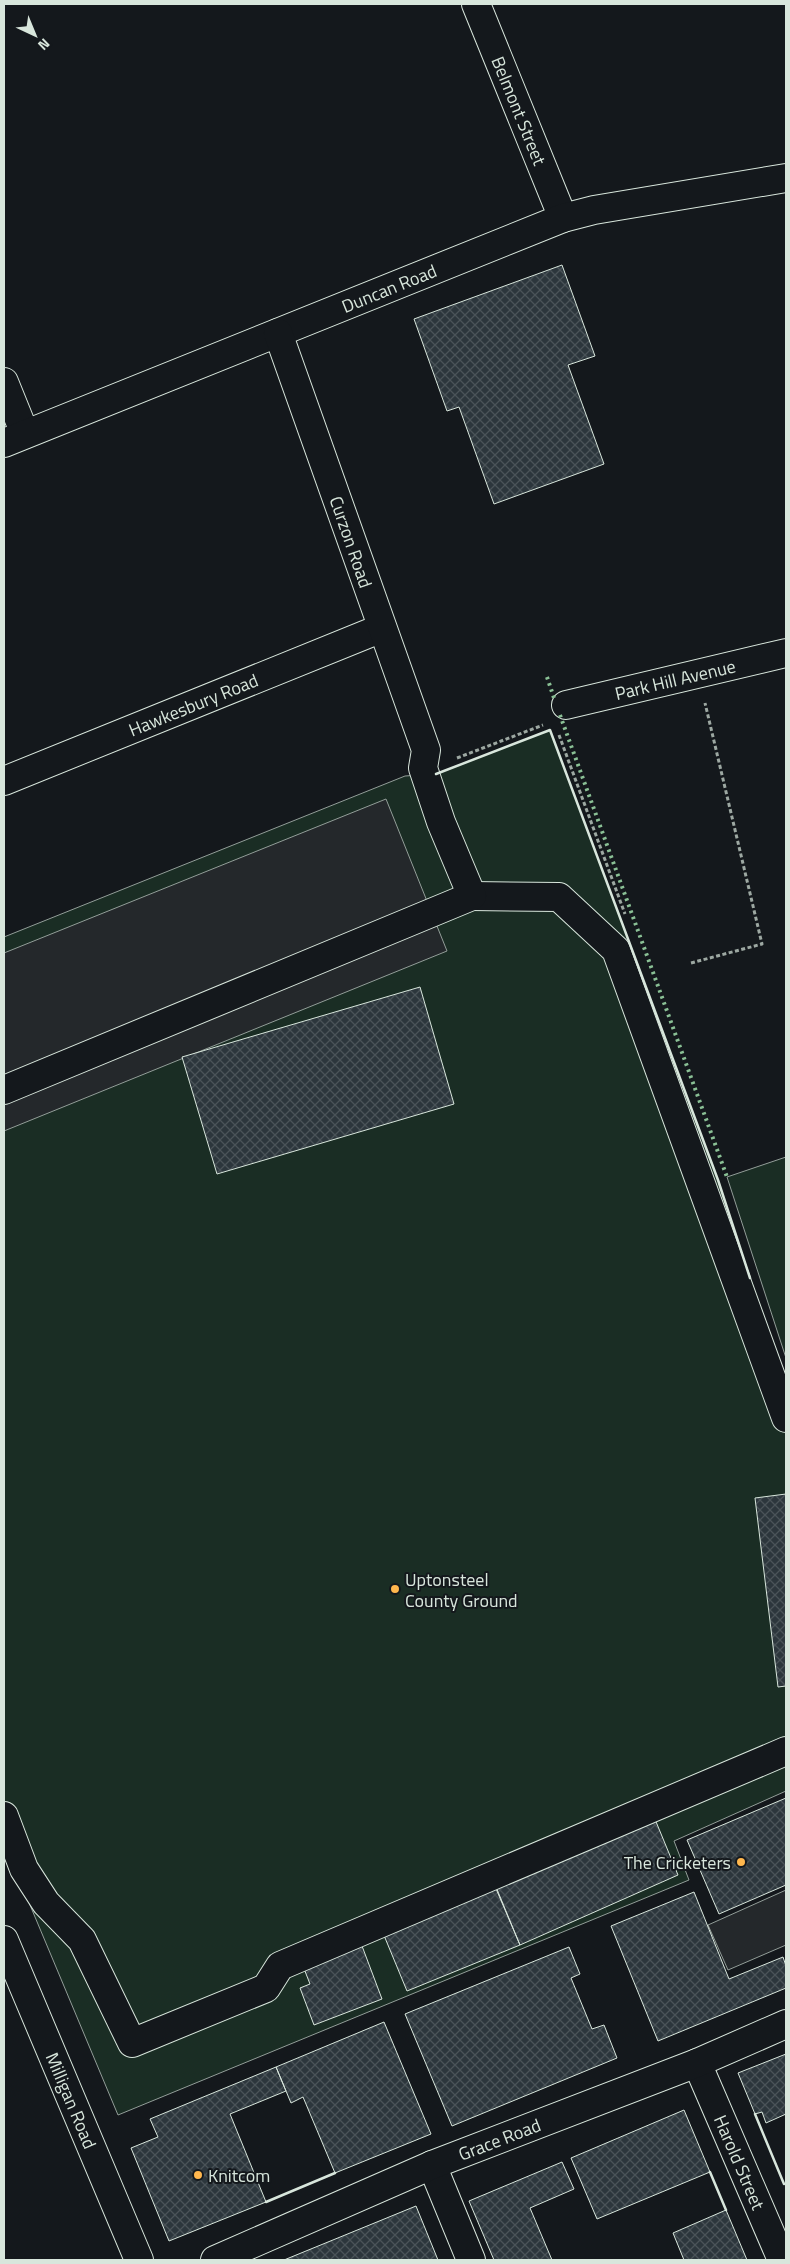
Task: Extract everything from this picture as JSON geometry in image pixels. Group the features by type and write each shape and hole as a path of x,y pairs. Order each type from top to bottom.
{"street":[{"name":"Belmont Street","path":"476,4 563,218"},
{"name":"Duncan Road","path":"14,439 563,218 594,210 786,178"},
{"name":"Curzon Road","path":"278,333 426,750 423,768 441,822 472,896"},
{"path":"4,382 14,439"},
{"name":"Hawkesbury Road","path":"4,781 382,628"},
{"name":"Park Hill Avenue","path":"566,705 786,654"},
{"path":"4,1090 472,896 559,897 616,950 786,1418"},
{"path":"4,1816 24,1869 46,1903 82,1940 132,2043 266,1988 280,1966 786,1750"},
{"name":"Milligan Road","path":"4,1940 139,2260"},
{"name":"Grace Road","path":"215,2260 432,2166 697,2063 786,2024"},
{"name":"Harold Street","path":"697,2063 782,2260"},
{"path":"432,2166 471,2260"}],"path":[{"path":"690,963 762,944 699,674"}],"green space":[{"name":"Uptonsteel County Ground","path":"550,730 718,1180 786,1387 786,1791 674,1841 689,1880 118,2115 4,1843 4,937 405,776 436,774"},
{"path":"786,1157 786,1358 727,1177"}],"shaded area":[{"path":"386,799 447,951 4,1131 4,953"},
{"path":"786,1890 786,1945 728,1970 708,1925"}],"building":[{"path":"562,265 595,356 568,365 604,464 494,504 459,407 447,411 414,319"},
{"path":"420,987 454,1104 217,1174 182,1057"},
{"path":"786,1494 786,1686 778,1687 755,1498"},
{"name":"The Cricketers","path":"786,1798 786,1885 719,1914 687,1840"},
{"path":"652,1812 678,1875 520,1945 491,1877"},
{"path":"496,1887 520,1945 407,1991 383,1933"},
{"path":"694,1892 729,1979 783,1957 786,1966 786,1988 658,2041 611,1926"},
{"path":"359,1938 382,1999 314,2025 300,1988 310,1984 301,1961"},
{"path":"569,1947 580,1974 571,1978 592,2029 604,2025 617,2058 452,2126 405,2014"},
{"path":"384,2022 431,2134 335,2173 303,2097 291,2103 276,2067"},
{"path":"786,2054 786,2114 766,2123 762,2112 755,2114 738,2073"},
{"name":"Knitcom","path":"276,2067 286,2091 230,2114 266,2202 169,2241 131,2148 158,2137 150,2119"},
{"path":"684,2110 710,2172 597,2219 571,2158"},
{"path":"562,2162 574,2189 530,2208 552,2260 494,2260 469,2201"},
{"path":"416,2206 438,2260 284,2260"},
{"path":"726,2210 747,2260 684,2260 673,2233"}],"hedge":[{"path":"547,677 555,701"},
{"path":"560,715 727,1177"}],"wall":[{"path":"436,774 550,730 718,1180 750,1278"},
{"path":"755,2114 784,2184"},
{"path":"710,2172 726,2210"},
{"path":"266,2202 335,2173"}],"place":[{"name":"Uptonsteel County Ground","path":"395,1589"},
{"name":"The Cricketers","path":"741,1862"},
{"name":"Knitcom","path":"198,2175"}]}
